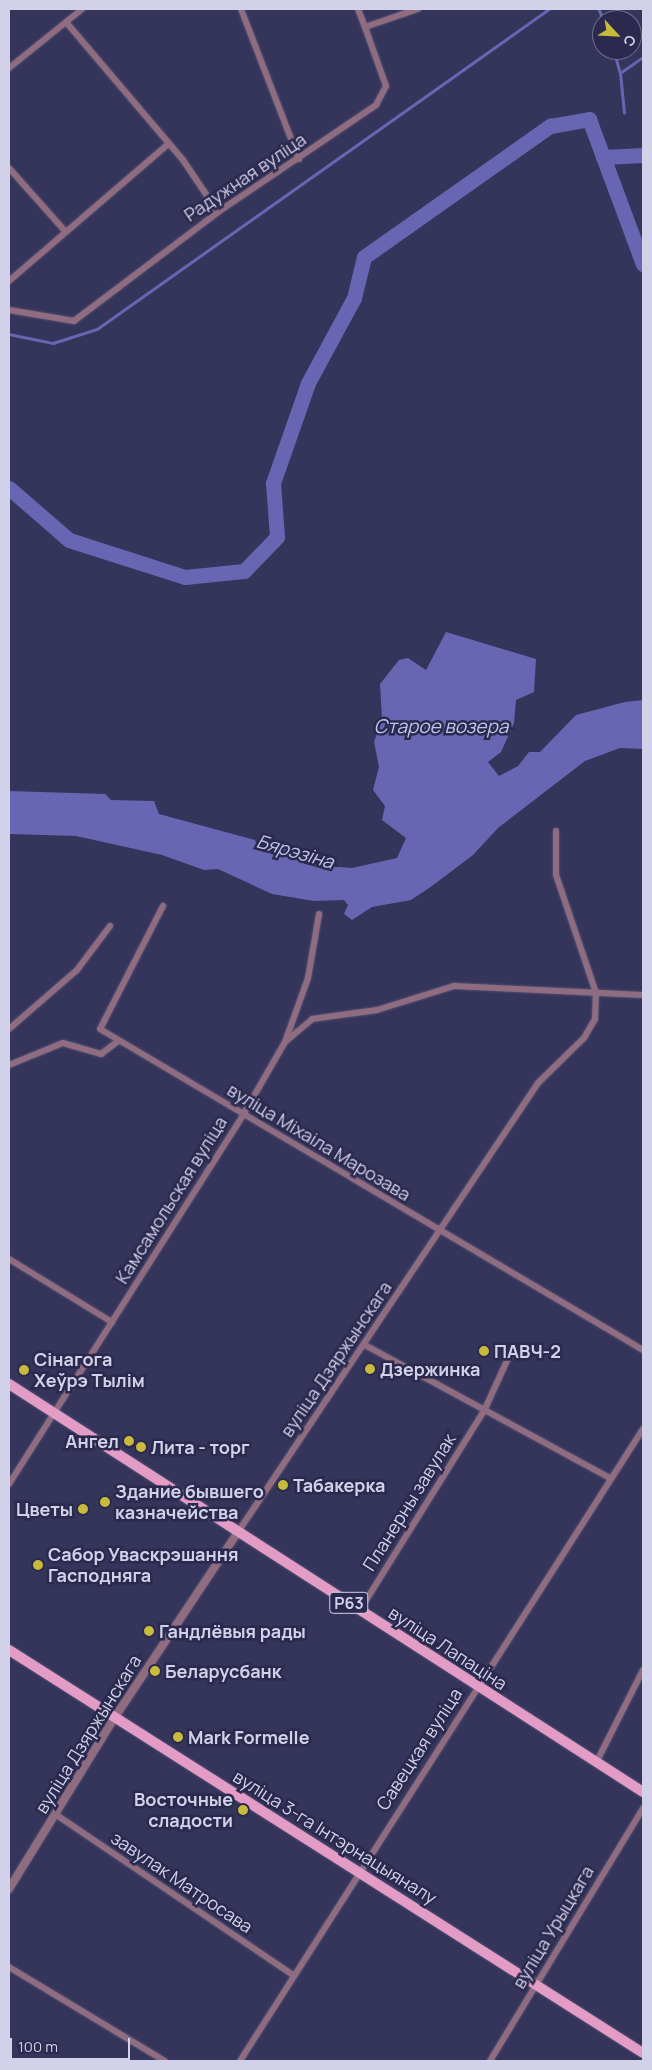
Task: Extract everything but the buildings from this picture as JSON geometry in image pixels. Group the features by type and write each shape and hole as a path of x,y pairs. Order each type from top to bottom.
{"main road":[{"name":"вуліца Лапаціна","path":"9,1384 477,1687 643,1792"},
{"name":"вуліца 3-га Інтэрнацыяналу","path":"9,1650 643,2053"}],"street":[{"path":"9,68 82,9"},
{"path":"241,9 299,159"},
{"name":"Радужная вуліца","path":"9,310 74,321 218,212 299,159 376,105 386,86 358,9"},
{"path":"365,27 418,9"},
{"path":"66,22 166,145 183,160 218,212"},
{"path":"9,281 166,145"},
{"path":"9,168 65,231"},
{"name":"вуліца Дзяржынскага","path":"9,1889 114,1717 538,1083 584,1038 596,1019 596,993 556,876 556,831"},
{"name":"вуліца Міхаіла Марозава","path":"163,906 99,1025 118,1041 643,1350"},
{"name":"Камсамольская вуліца","path":"9,1484 243,1115 285,1042 308,978 319,914"},
{"path":"9,1029 77,970 110,926"},
{"path":"285,1042 312,1019 377,1010 454,986 643,995"},
{"path":"9,1064 63,1043 101,1054 118,1041"},
{"path":"9,1259 112,1322"},
{"path":"364,1345 610,1478"},
{"name":"Планерны завулак","path":"360,1610 484,1411 510,1354"},
{"name":"Савецкая вуліца","path":"240,2061 359,1871 643,1429"},
{"path":"596,1762 643,1670"},
{"name":"вуліца Урыцкага","path":"490,2061 643,1808"},
{"name":"завулак Матросава","path":"55,1814 293,1975"},
{"path":"9,1967 165,2061"}],"water":[{"path":"446,632 536,659 534,692 516,700 514,723 501,752 488,762 499,776 518,766 529,752 540,752 576,715 625,702 643,700 643,749 620,748 585,761 498,828 473,855 432,886 411,900 372,907 352,920 344,914 348,905 344,900 314,901 272,894 218,869 204,870 162,855 76,836 9,834 9,791 105,794 111,800 154,801 159,814 255,840 257,845 290,849 301,855 305,864 352,868 397,858 406,838 382,820 385,806 373,790 379,767 374,742 382,719 380,684 399,660 408,658 426,670"}],"waterway":[{"path":"9,334 53,343 97,329 549,9"},
{"path":"624,113 620,73 643,57"},
{"path":"617,60 620,73"},
{"path":"9,488 69,540 185,577 244,571 277,537 273,483 308,383 354,298 364,257 550,126 589,119 643,264"},
{"path":"603,157 643,155"}],"place":[{"name":"ПАВЧ-2","path":"484,1351"},
{"name":"Дзержинка","path":"370,1369"},
{"name":"Сінагога Хеўрэ Тылім","path":"24,1370"},
{"name":"Ангел","path":"129,1441"},
{"name":"Лита - торг","path":"141,1447"},
{"name":"Табакерка","path":"283,1485"},
{"name":"Здание бывшего казначейства","path":"105,1502"},
{"name":"Цветы","path":"83,1509"},
{"name":"Сабор Уваскрэшання Гасподняга","path":"38,1565"},
{"name":"Гандлёвыя рады","path":"149,1631"},
{"name":"Беларусбанк","path":"155,1671"},
{"name":"Mark Formelle","path":"178,1737"},
{"name":"Восточные сладости","path":"243,1810"}],"water label":[{"name":"Старое возера","path":"441,727"},
{"name":"Бярэзіна","path":"295,852"}]}
